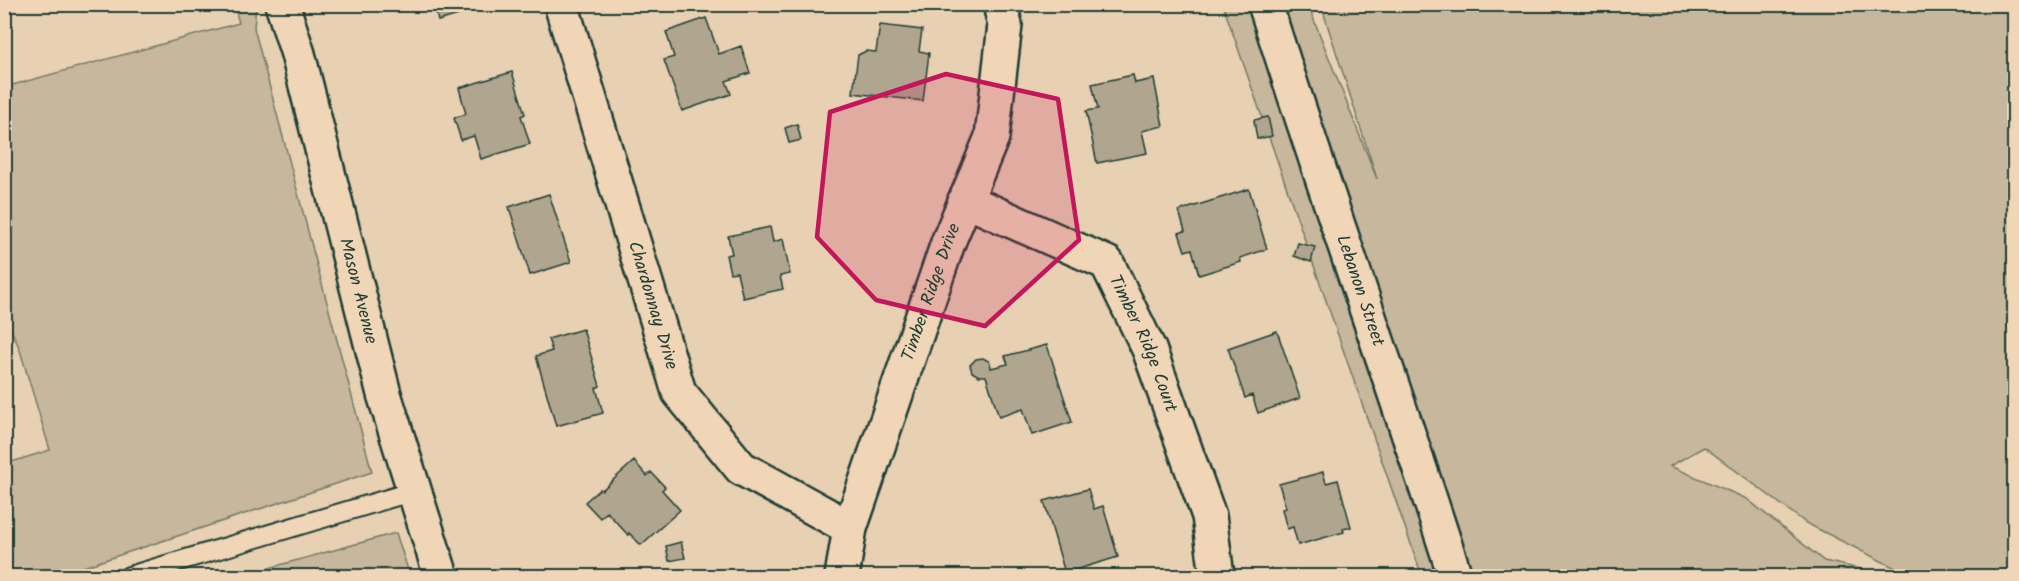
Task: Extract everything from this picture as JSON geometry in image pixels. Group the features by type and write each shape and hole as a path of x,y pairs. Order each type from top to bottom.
{"street":[{"name":"Mason Avenue","path":"282,4 298,54 384,394 441,576"},
{"name":"Chardonnay Drive","path":"561,4 679,392 741,468 850,528"},
{"name":"Timber Ridge Drive","path":"842,576 850,528 949,240 992,136 1005,24 1000,4"},
{"name":"Lebanon Street","path":"1265,4 1314,160 1455,576"},
{"name":"Timber Ridge Court","path":"965,200 1107,263 1149,349 1209,516 1217,576"}],"lane":[{"path":"129,576 414,491"}],"highlighted area":[{"path":"946,74 1058,99 1079,240 985,326 876,300 817,237 830,112"}],"shaded area":[{"path":"234,5 256,5 254,28 372,472 56,576 5,576 5,464 50,450 19,347 5,317 5,87 239,23"},
{"path":"1223,5 1308,5 1377,179 1321,5 2014,5 2014,576 1911,576 1806,523 1704,447 1670,466 1747,499 1824,561 1892,576 1422,576"},
{"path":"396,533 410,576 240,576"}],"building":[{"path":"434,4 478,4 479,9 438,21"},
{"path":"1085,4 1123,4 1086,10"},
{"path":"706,18 719,54 741,46 750,73 726,81 731,94 682,111 664,60 674,57 666,32"},
{"path":"880,25 922,30 919,51 929,53 923,101 853,93 858,55 866,51 876,52"},
{"path":"512,72 525,114 521,116 530,144 481,159 474,136 461,140 454,118 466,114 459,88"},
{"path":"1133,75 1135,83 1154,79 1163,126 1142,131 1147,153 1097,163 1086,111 1098,109 1092,84"},
{"path":"1268,117 1272,136 1257,139 1254,120"},
{"path":"797,124 801,140 789,143 785,128"},
{"path":"1249,189 1267,249 1240,258 1241,262 1199,275 1192,249 1185,251 1179,233 1185,231 1179,211"},
{"path":"549,194 571,262 530,275 509,207"},
{"path":"770,227 773,242 783,239 790,274 780,276 783,289 743,298 737,272 730,273 726,255 732,254 728,236"},
{"path":"1298,243 1315,247 1311,262 1294,256"},
{"path":"583,329 600,386 596,388 603,413 556,426 536,356 552,351 548,339"},
{"path":"1277,331 1300,398 1258,413 1252,395 1245,398 1228,348"},
{"path":"1047,345 1072,422 1032,435 1023,409 999,417 986,376 979,376 972,372 970,365 976,359 983,358 990,362 991,368 1008,364 1005,356"},
{"path":"634,461 647,476 651,472 665,487 662,490 680,510 641,545 629,533 628,535 607,512 600,518 585,502"},
{"path":"1323,472 1326,483 1338,480 1351,527 1343,529 1344,532 1298,545 1293,527 1287,529 1282,509 1286,508 1279,484"},
{"path":"1088,489 1094,509 1103,506 1118,557 1065,573 1044,501"},
{"path":"681,542 685,558 669,561 666,546"}]}
